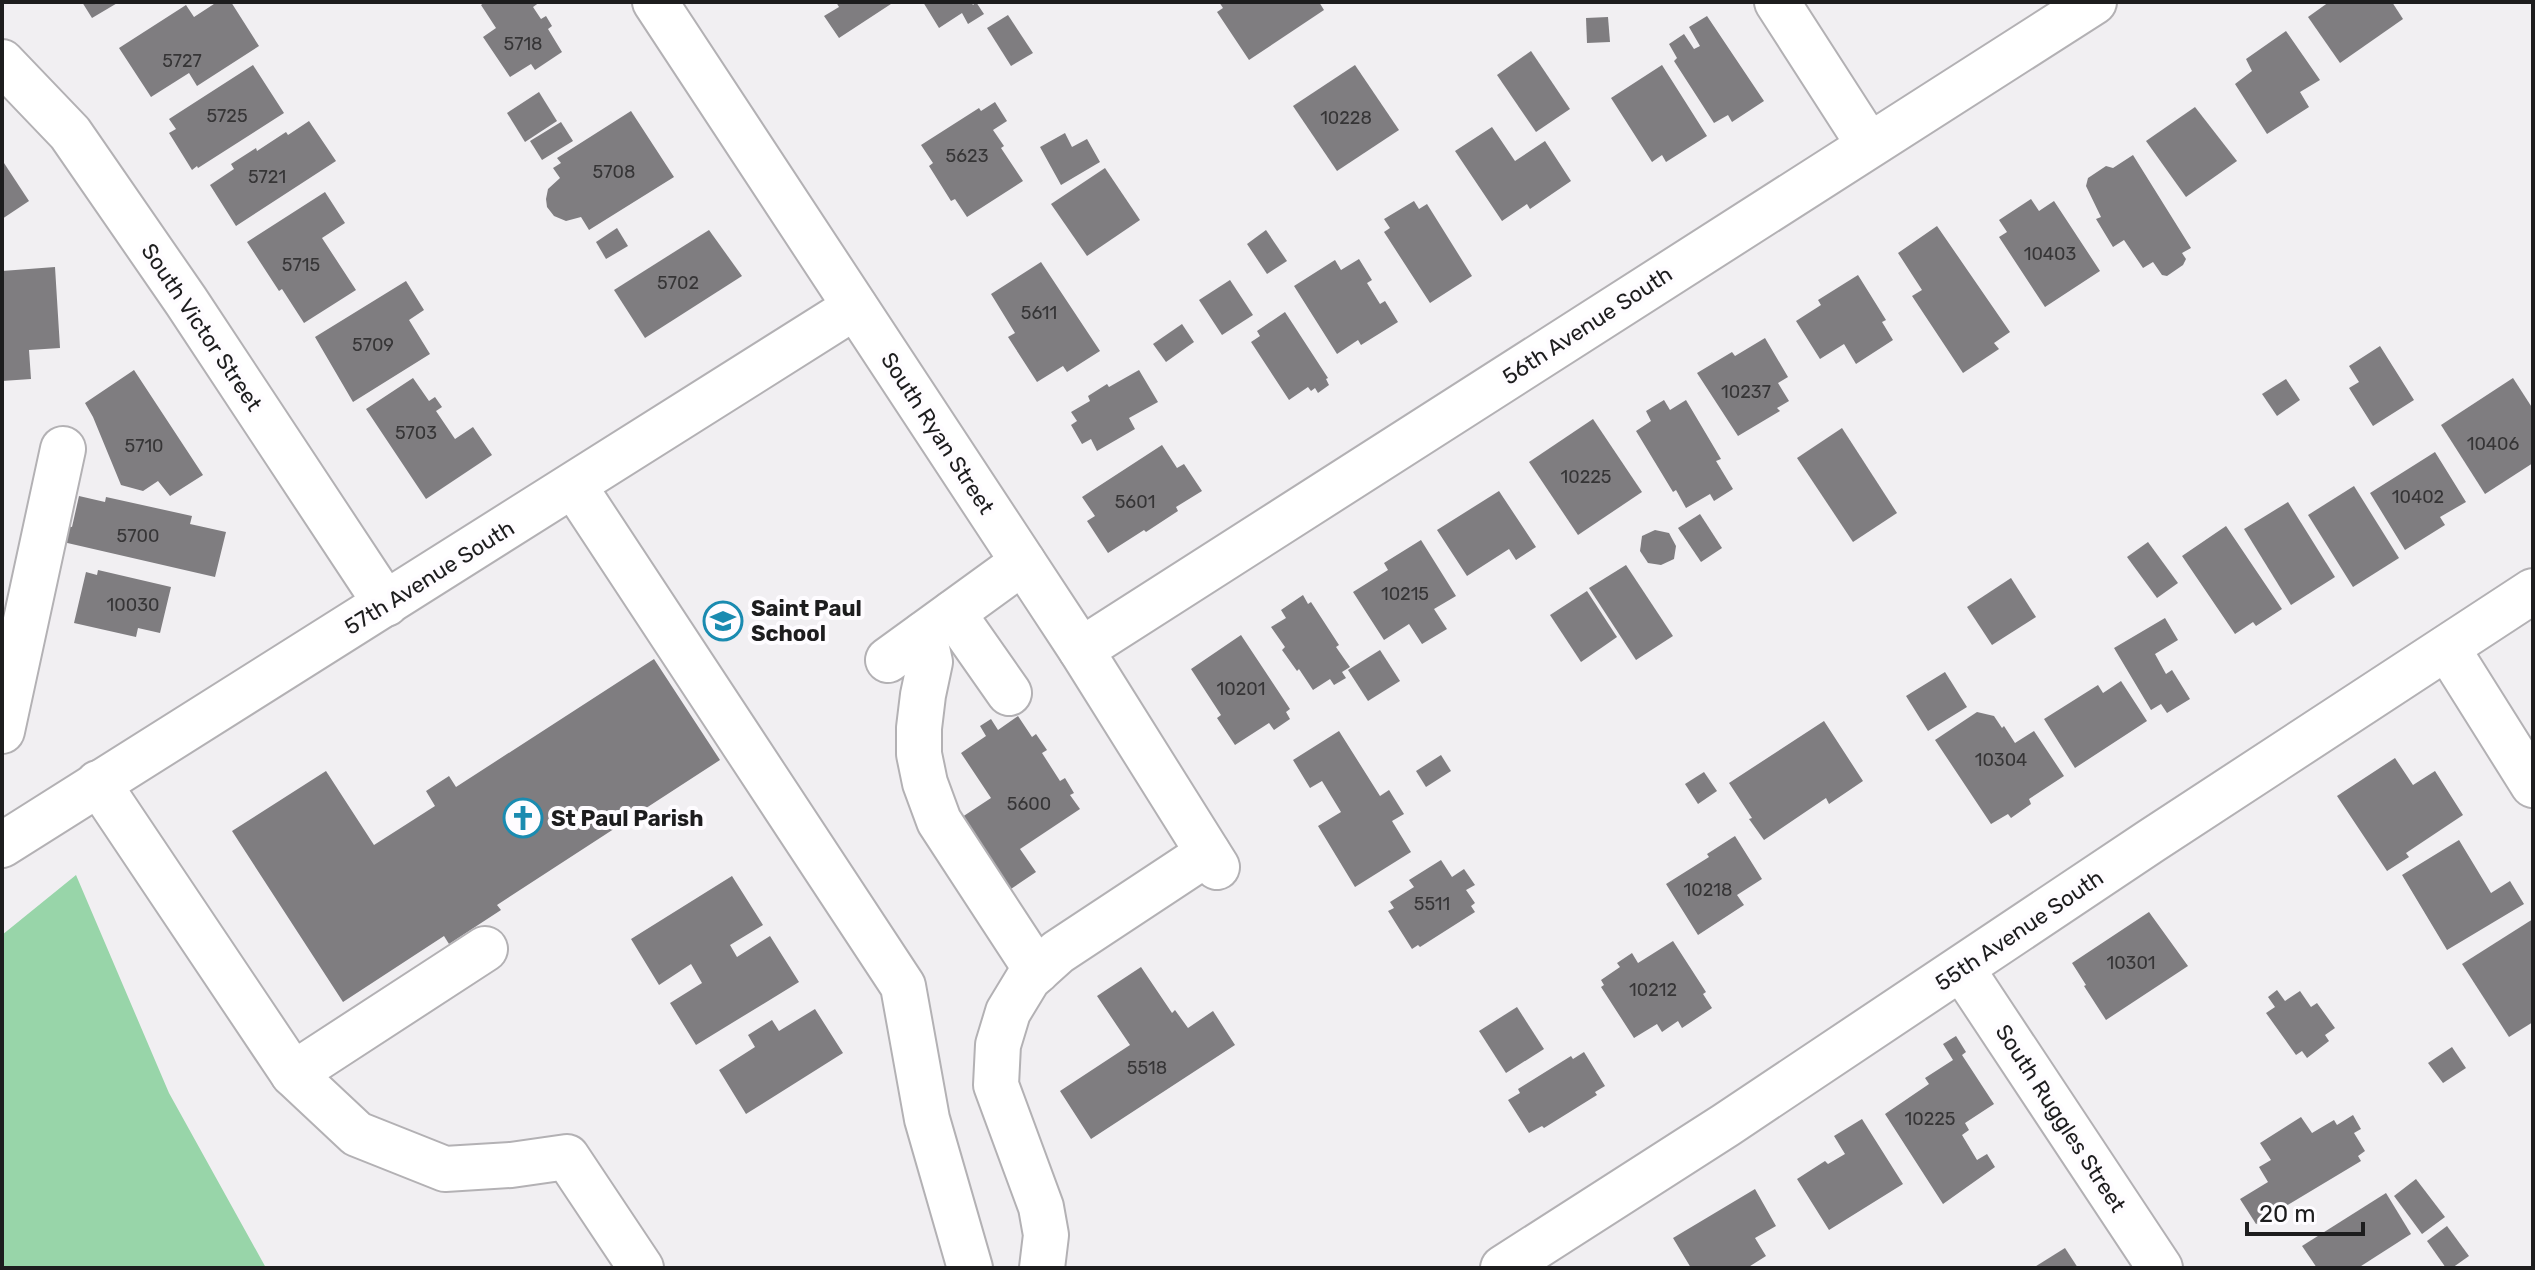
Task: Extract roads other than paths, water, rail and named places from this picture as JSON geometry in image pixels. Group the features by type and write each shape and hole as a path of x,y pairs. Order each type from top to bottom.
{"street":[{"name":"South Ryan Street","path":"655,2 1081,650 1213,860 1058,952 1037,971"},
{"path":"1777,2 1869,145"},
{"name":"56th Avenue South","path":"1081,650 2094,2"},
{"name":"South Victor Street","path":"2,62 70,133 186,301 386,604"},
{"name":"57th Avenue South","path":"2,845 855,307"},
{"path":"2,731 63,449"},
{"path":"574,486 903,986 927,1119 970,1268"},
{"path":"888,660 1023,562"},
{"name":"55th Avenue South","path":"1509,1266 2533,591"},
{"path":"938,624 1009,693"},
{"path":"938,624 919,728 919,754 925,783 939,821 1037,971 1028,979 1008,1012 998,1045 996,1085 1041,1207 1046,1235 1042,1268"},
{"path":"2447,648 2533,785"},
{"path":"98,783 293,1074 357,1134 445,1169 511,1165 567,1157 641,1268"},
{"path":"293,1074 485,949"},
{"name":"South Ruggles Street","path":"1962,969 2160,1268"}],"place":[{"name":"Saint Paul School","path":"723,621"},
{"name":"St Paul Parish","path":"523,818"}]}
